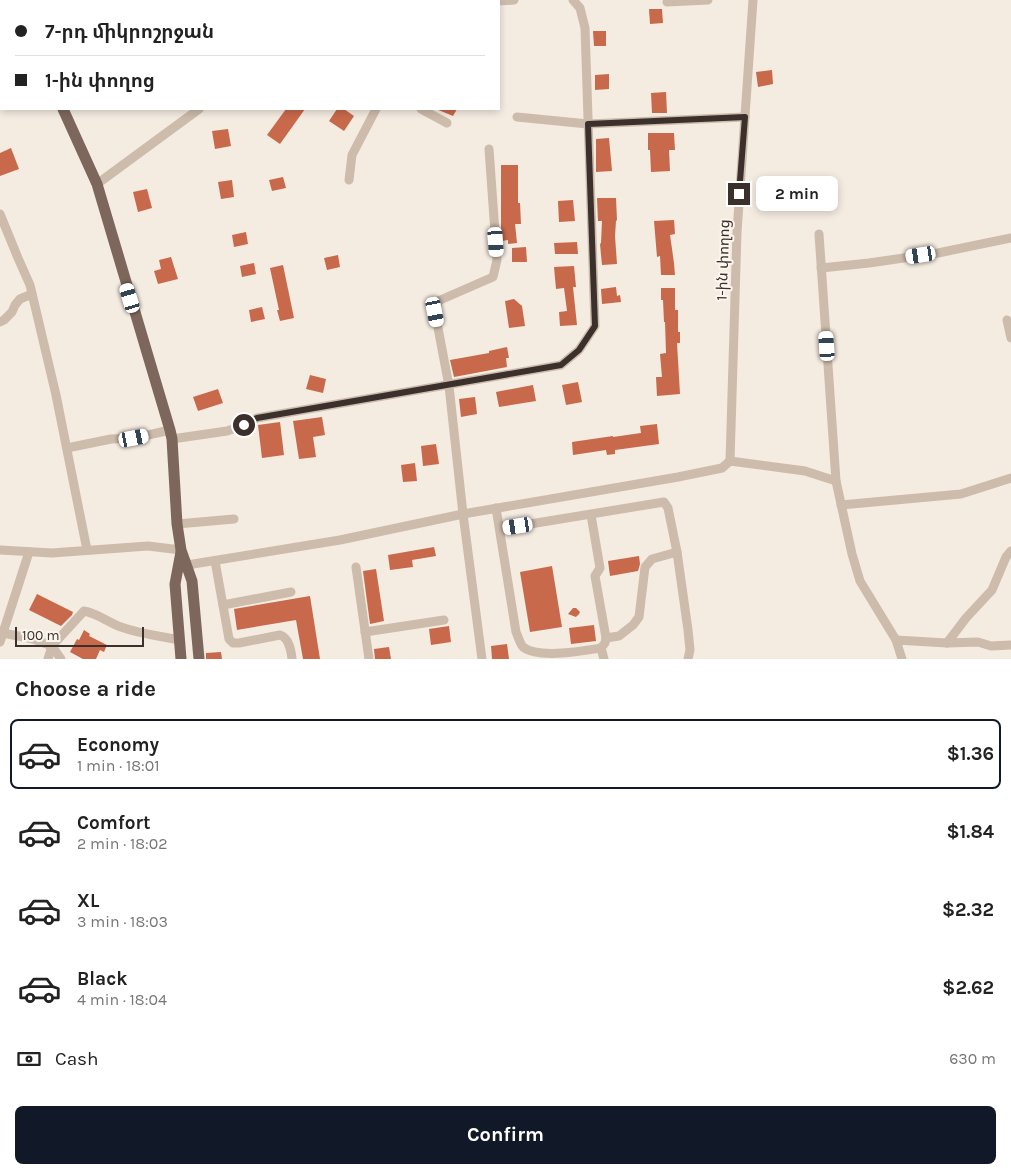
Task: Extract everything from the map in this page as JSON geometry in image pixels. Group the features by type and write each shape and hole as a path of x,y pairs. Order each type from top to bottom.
{"main road":[{"path":"63,110 97,184 171,435 182,566 175,584 181,659"},
{"path":"182,566 192,582 200,659"}],"street":[{"path":"500,1 514,0"},
{"path":"66,448 111,439 226,431 257,418 561,365 579,350 595,326 585,28 580,8 573,0"},
{"path":"667,2 708,0"},
{"name":"1-ին փողոց","path":"730,461 737,232 753,0"},
{"path":"97,184 198,110"},
{"path":"349,180 352,155 375,110"},
{"path":"423,110 447,123"},
{"path":"517,117 588,124 745,117"},
{"path":"482,659 449,386 435,312 438,301 493,278 498,260 489,149"},
{"path":"0,214 30,286 56,395 87,550"},
{"path":"819,234 836,481 852,554 860,580 896,640 902,659"},
{"path":"821,268 930,254 1011,238"},
{"path":"0,322 12,312 20,298 32,294"},
{"path":"1006,320 1011,338"},
{"path":"182,566 340,540 463,514 678,477 722,468 730,461 805,471 836,481"},
{"path":"842,505 961,494 1011,478"},
{"path":"500,529 664,502 668,508 677,552 688,630 690,650 688,659"},
{"path":"496,508 516,632 522,646 542,655 601,648 605,643 606,638 595,576 600,568 590,515"},
{"path":"177,524 234,519"},
{"path":"0,550 52,552 148,546 181,550"},
{"path":"947,644 966,618 992,590 1006,557 1011,551"},
{"path":"0,642 1,633 29,552"},
{"path":"606,638 619,636 633,626 639,616 645,567 652,559 677,552"},
{"path":"215,561 229,639 234,643 239,643 280,635 284,636 292,659"},
{"path":"356,566 369,659"},
{"path":"223,605 291,592"},
{"path":"48,659 52,646 84,611 95,614 120,627 180,640"},
{"path":"365,632 444,620"},
{"path":"1,633 33,639 52,646 61,659"},
{"path":"896,640 947,644 978,642 991,646 1011,645"},
{"path":"601,648 604,659"}],"building":[{"path":"649,9 662,9 663,23 650,24"},
{"path":"593,31 606,31 606,46 594,46"},
{"path":"772,70 773,84 758,87 756,72"},
{"path":"609,74 609,89 595,90 595,75"},
{"path":"666,92 667,113 652,113 651,93"},
{"path":"285,110 304,110 280,144 267,135"},
{"path":"336,110 345,110 354,116 344,131 329,121"},
{"path":"438,110 456,110 453,116"},
{"path":"228,129 231,146 215,149 212,131"},
{"path":"648,133 674,133 675,150 669,150 670,171 651,172"},
{"path":"609,138 612,171 596,172 596,139"},
{"path":"11,148 19,169 0,176 0,153"},
{"path":"501,165 518,165 518,203 520,203 521,224 515,224 517,243 508,244 508,240 502,241"},
{"path":"283,177 286,188 272,191 269,180"},
{"path":"232,180 234,197 221,199 218,182"},
{"path":"147,189 152,208 138,212 133,192"},
{"path":"597,198 616,198 617,220 615,236 617,264 602,265 600,244 602,221 598,221"},
{"path":"573,200 575,221 559,222 558,201"},
{"path":"674,220 675,234 670,235 675,275 661,275 660,256 657,257 654,221"},
{"path":"246,232 248,244 234,247 232,235"},
{"path":"577,242 578,254 555,254 554,243"},
{"path":"526,247 527,262 512,262 512,248"},
{"path":"338,255 340,267 327,270 324,258"},
{"path":"171,257 178,279 158,284 154,271 161,269 159,260"},
{"path":"254,263 256,274 242,277 240,266"},
{"path":"283,265 294,318 280,321 270,268"},
{"path":"574,266 576,287 573,287 577,325 560,326 559,312 567,311 564,288 556,289 554,267"},
{"path":"616,287 617,296 620,295 621,302 602,304 601,289"},
{"path":"661,288 675,288 675,310 678,310 678,332 680,332 680,343 677,343 680,394 657,396 656,377 662,377 660,354 666,353"},
{"path":"514,299 522,306 525,326 509,328 505,301"},
{"path":"262,307 265,319 251,322 249,310"},
{"path":"507,347 509,358 506,358 507,367 454,377 450,360 489,353 489,351"},
{"path":"310,375 326,379 323,393 306,389"},
{"path":"578,382 582,402 566,405 562,385"},
{"path":"533,385 536,401 499,407 496,392"},
{"path":"218,389 223,403 198,411 193,397"},
{"path":"475,397 477,414 461,417 459,399"},
{"path":"322,417 325,435 313,437 316,457 299,459 293,421"},
{"path":"280,422 284,455 262,458 258,425"},
{"path":"657,424 659,444 615,450 615,454 607,455 606,450 573,455 572,442 641,433 640,426"},
{"path":"436,444 439,464 423,466 421,446"},
{"path":"415,463 417,481 403,482 401,465"},
{"path":"434,547 436,556 412,560 413,567 390,570 388,555"},
{"path":"639,556 640,564 638,571 610,576 608,561"},
{"path":"552,566 562,627 530,632 520,572"},
{"path":"376,569 384,621 370,624 363,571"},
{"path":"37,594 73,612 72,615 61,626 29,610"},
{"path":"310,596 320,659 303,659 296,620 237,630 234,609"},
{"path":"573,608 580,612 576,617 568,614"},
{"path":"594,625 596,641 571,644 569,628"},
{"path":"449,626 451,642 431,645 429,629"},
{"path":"84,630 90,634 89,636 107,645 104,652 100,650 96,659 83,659 70,652"},
{"path":"507,644 509,659 492,659 491,646"},
{"path":"389,647 391,659 375,659 374,649"},
{"path":"221,652 222,659 206,659 206,653"}],"route":[{"path":"244,425 257,418 561,365 579,350 595,326 588,124 745,117 739,194"}]}
